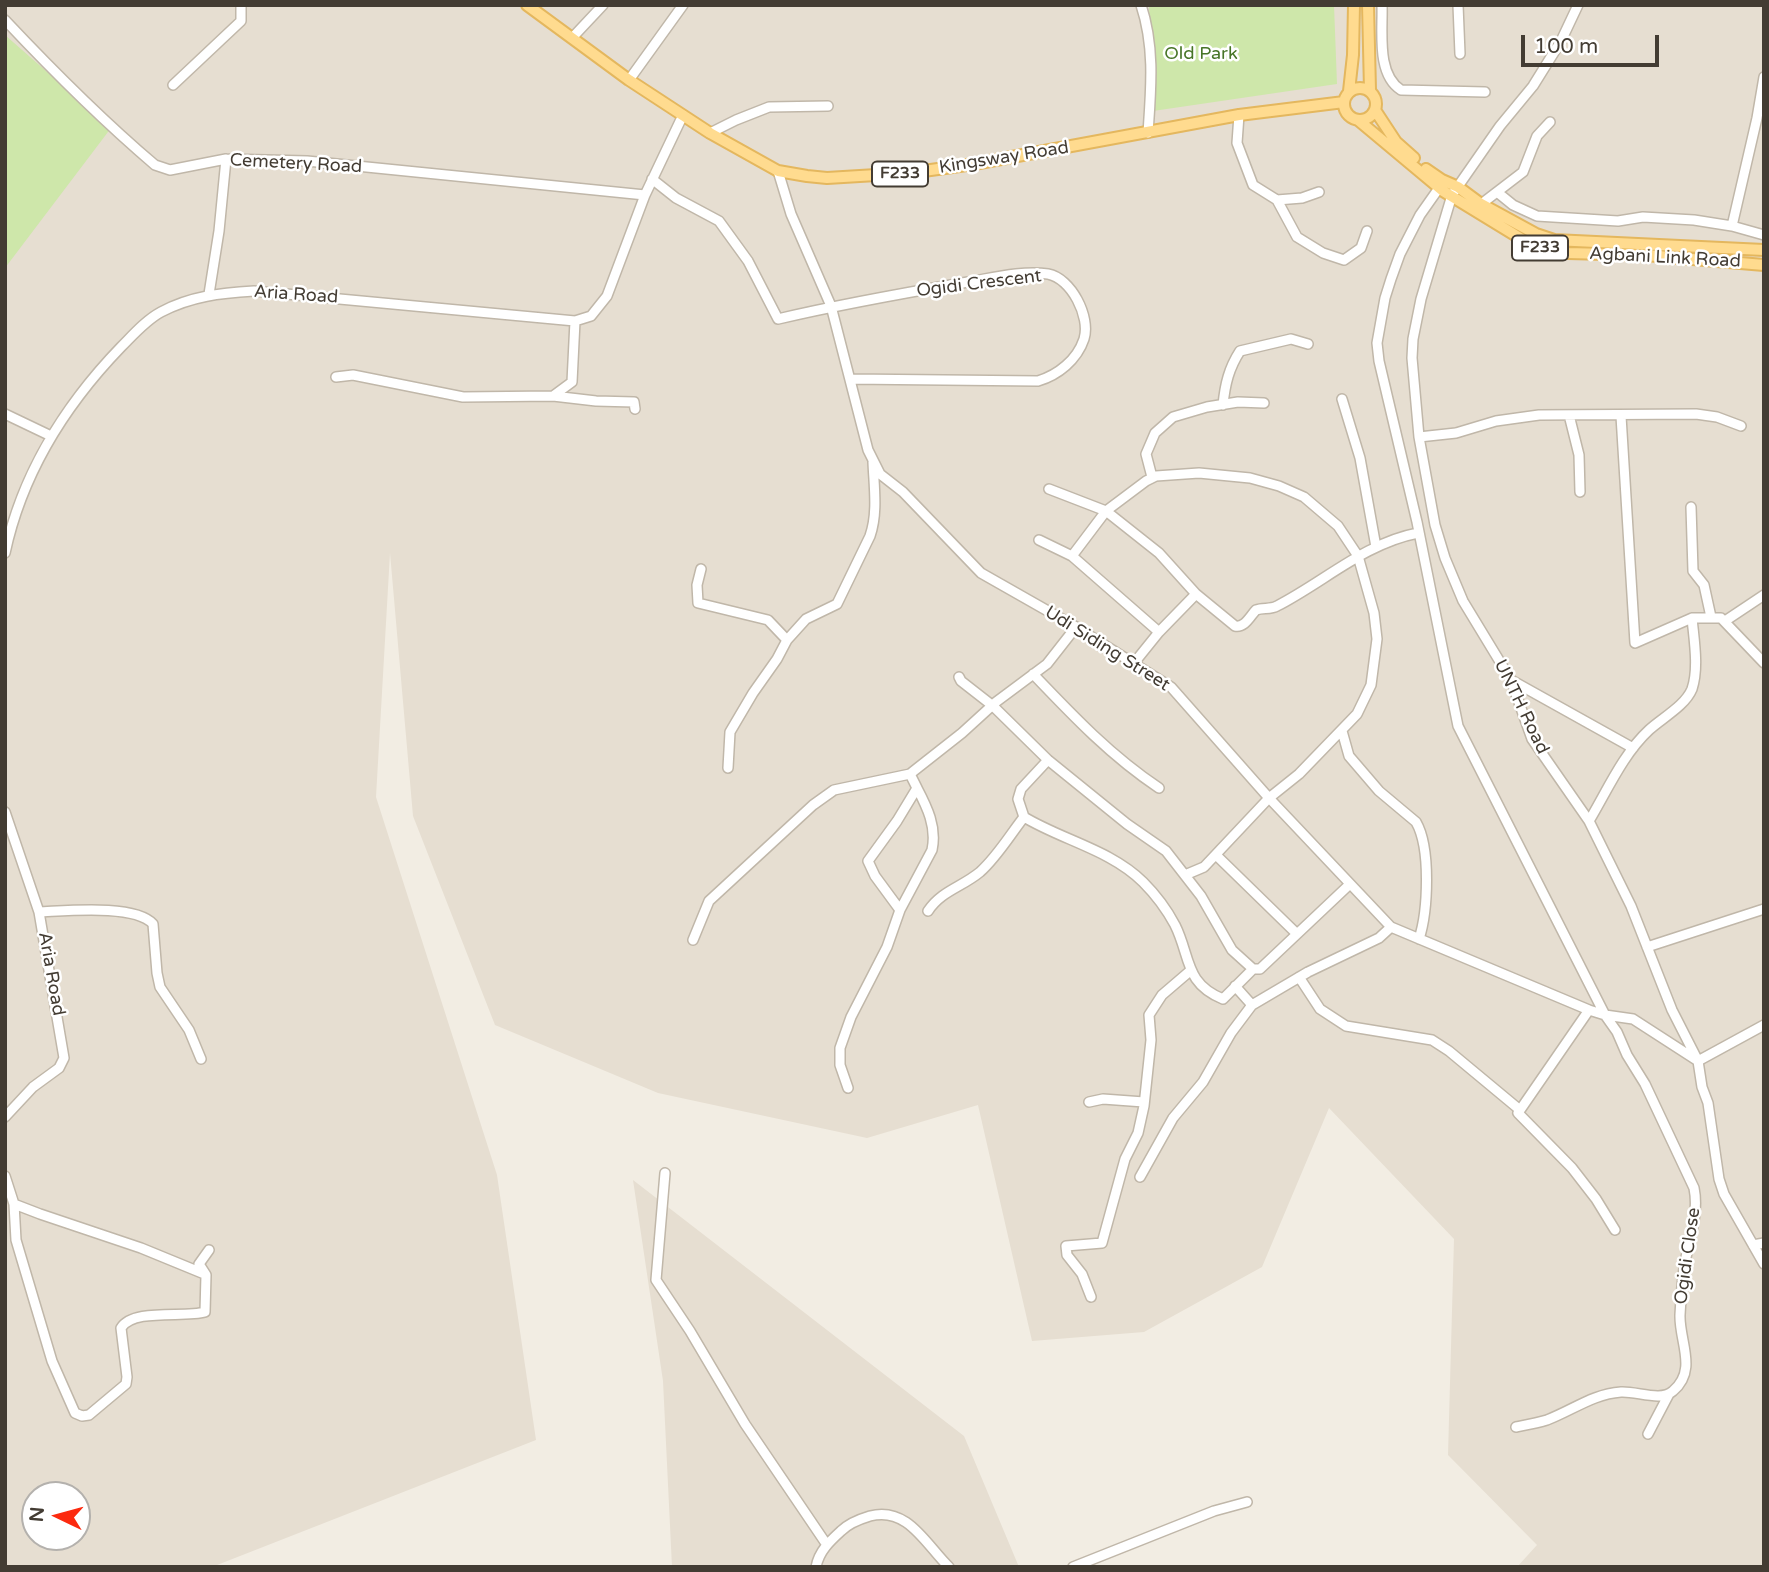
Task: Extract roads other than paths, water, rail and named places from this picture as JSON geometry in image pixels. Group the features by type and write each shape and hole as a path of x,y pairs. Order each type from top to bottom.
{"main road":[{"name":"Kingsway Road","path":"527,5 629,80 710,133 778,171 827,178 909,173 1239,115 1344,102"},
{"path":"1344,102 1349,91 1353,55 1354,5"},
{"path":"1349,91 1359,87 1370,90 1367,5"},
{"name":"F233","path":"1370,90 1376,99 1375,110"},
{"name":"F233","path":"1344,102 1344,109 1354,118"},
{"name":"Kingsway Road","path":"1318,107 1354,118"},
{"path":"1354,118 1368,118 1375,110"},
{"name":"Agbani Link Road","path":"1375,110 1396,142 1408,153 1513,236 1533,246 1551,251 1645,255 1764,265"},
{"name":"Agbani Link Road","path":"1354,118 1439,188 1455,191"},
{"name":"Agbani Link Road","path":"1477,208 1554,240 1764,250"}],"street":[{"path":"173,85 241,21 241,5"},
{"path":"572,38 603,5"},
{"path":"629,80 683,5"},
{"path":"1141,5 1150,43 1148,133"},
{"path":"1382,5 1384,61 1396,88 1485,92"},
{"path":"1458,5 1460,54"},
{"name":"UNTH Road","path":"1578,5 1533,86 1500,125 1455,191 1421,299 1413,339 1412,358 1419,437 1435,525 1445,558 1463,601 1511,680 1532,738 1589,821 1612,866 1672,1010 1698,1061 1724,1194 1764,1264"},
{"name":"Cemetery Road","path":"5,20 48,66 155,165 170,170 226,159 307,161 645,195"},
{"path":"1732,226 1758,118 1764,77"},
{"path":"710,133 769,107 828,106"},
{"path":"553,396 572,382 575,321 591,316 607,296 645,195 683,115"},
{"path":"1239,115 1237,143 1253,185 1278,200 1297,237 1323,253 1344,260 1361,248 1367,231"},
{"path":"1477,208 1525,169 1537,136 1550,121"},
{"path":"209,294 221,219 226,159"},
{"name":"Udi Siding Street","path":"778,171 791,214 831,306 862,432 873,461 889,484 902,492 981,573 1076,627 1171,687 1269,798 1391,927 1589,1010 1633,1019 1698,1061"},
{"name":"Ogidi Crescent","path":"652,179 676,198 719,221 748,261 778,319 831,306 992,278 1048,274 1063,282 1073,293 1085,324 1084,339 1061,371 1038,381 850,379"},
{"name":"Ogidi Close","path":"1439,188 1420,215 1400,254 1385,298 1377,343 1383,385 1409,486 1458,726 1605,1015 1617,1032 1658,1110 1694,1188 1696,1201 1685,1265 1680,1318 1686,1356 1685,1373 1669,1394 1648,1434"},
{"path":"1278,200 1302,198 1318,191"},
{"path":"1497,192 1513,205 1537,216 1618,221 1643,217 1694,220 1764,235"},
{"name":"Aria Road","path":"5,553 23,494 51,436 81,393 106,363 152,317 188,300 209,294 254,291 575,321"},
{"path":"1223,405 1231,365 1240,351 1291,339 1308,344"},
{"path":"336,377 353,375 463,397 553,396 634,402 635,409"},
{"path":"1342,399 1360,458 1376,547"},
{"path":"1152,477 1146,454 1155,432 1173,417 1238,402 1264,403"},
{"path":"5,414 51,436"},
{"path":"1419,437 1456,433 1520,416 1696,414 1717,417 1741,426"},
{"path":"1569,415 1579,455 1580,492"},
{"path":"1621,416 1635,643 1692,618 1721,618 1764,663"},
{"path":"728,768 730,732 787,640 806,620 837,604 870,537 874,525 875,504 873,461"},
{"path":"1072,556 1105,511 1152,477 1185,474 1250,478 1304,497 1338,526 1358,556 1374,613 1377,639 1371,685 1357,714 1299,774 1269,798 1204,867 1185,875"},
{"path":"1049,489 1105,511 1159,553 1196,594 1240,627 1256,610 1275,608 1358,556 1398,536 1418,533"},
{"path":"1691,507 1693,571 1704,585 1711,617"},
{"path":"1039,540 1072,556 1159,632"},
{"path":"701,569 697,585 698,603 768,620 787,640"},
{"path":"1134,663 1159,632 1196,594"},
{"path":"1725,621 1764,595"},
{"path":"1589,821 1633,748 1685,699 1691,690 1695,668 1692,618"},
{"path":"693,940 709,901 813,805 834,790 910,774 1046,664 1076,627"},
{"path":"1033,674 1092,736 1129,768 1159,788"},
{"path":"959,677 1048,760 1127,824 1166,851 1201,897 1232,950 1253,969 1260,969 1350,884"},
{"path":"1511,680 1633,748"},
{"path":"1342,731 1349,756 1379,791 1416,822 1420,829 1425,865 1424,924 1419,939"},
{"path":"1048,760 1021,789 1018,799 1024,817 1048,831 1104,855 1142,881 1175,925 1190,971 1205,988 1220,998 1223,999 1253,969"},
{"path":"848,1088 840,1065 840,1048 851,1017 887,947 900,910 924,869 934,840 927,807 910,774"},
{"path":"900,910 874,876 868,861 917,788"},
{"name":"Aria Road","path":"5,812 39,912 64,1058 59,1068 33,1087 5,1117"},
{"path":"928,911 945,893 980,872 1024,817"},
{"path":"1216,855 1296,933"},
{"path":"1647,947 1764,909"},
{"path":"39,912 96,911 135,914 149,919 153,924 160,987 189,1030 201,1059"},
{"path":"1140,1177 1173,1118 1203,1082 1231,1033 1252,1005 1299,977 1379,938 1391,927"},
{"path":"1091,1297 1082,1274 1067,1255 1066,1246 1102,1243 1125,1159 1138,1133 1152,1040 1149,1015 1162,995 1190,971"},
{"path":"1299,977 1320,1009 1346,1026 1432,1040 1450,1051 1520,1110"},
{"path":"1235,986 1252,1005"},
{"path":"1589,1010 1520,1110 1519,1116 1572,1168 1597,1199 1615,1230"},
{"path":"1698,1061 1764,1026"},
{"path":"1088,1101 1103,1099 1144,1102"},
{"path":"665,1173 656,1280 690,1331 745,1424 827,1545"},
{"path":"5,1176 14,1204 16,1240 52,1360 75,1413 82,1416 89,1415 126,1384 121,1328 124,1323 136,1317 205,1312 205,1275 199,1265 209,1250"},
{"path":"14,1204 141,1248 205,1275"},
{"path":"1753,1245 1764,1243"},
{"path":"1516,1427 1546,1420 1599,1395 1623,1392 1669,1394"},
{"path":"1073,1567 1214,1511 1247,1502"},
{"path":"816,1567 827,1545 845,1527 883,1513 893,1514 912,1525 949,1567"}],"park label":[{"name":"Old Park","path":"1201,54"}]}
